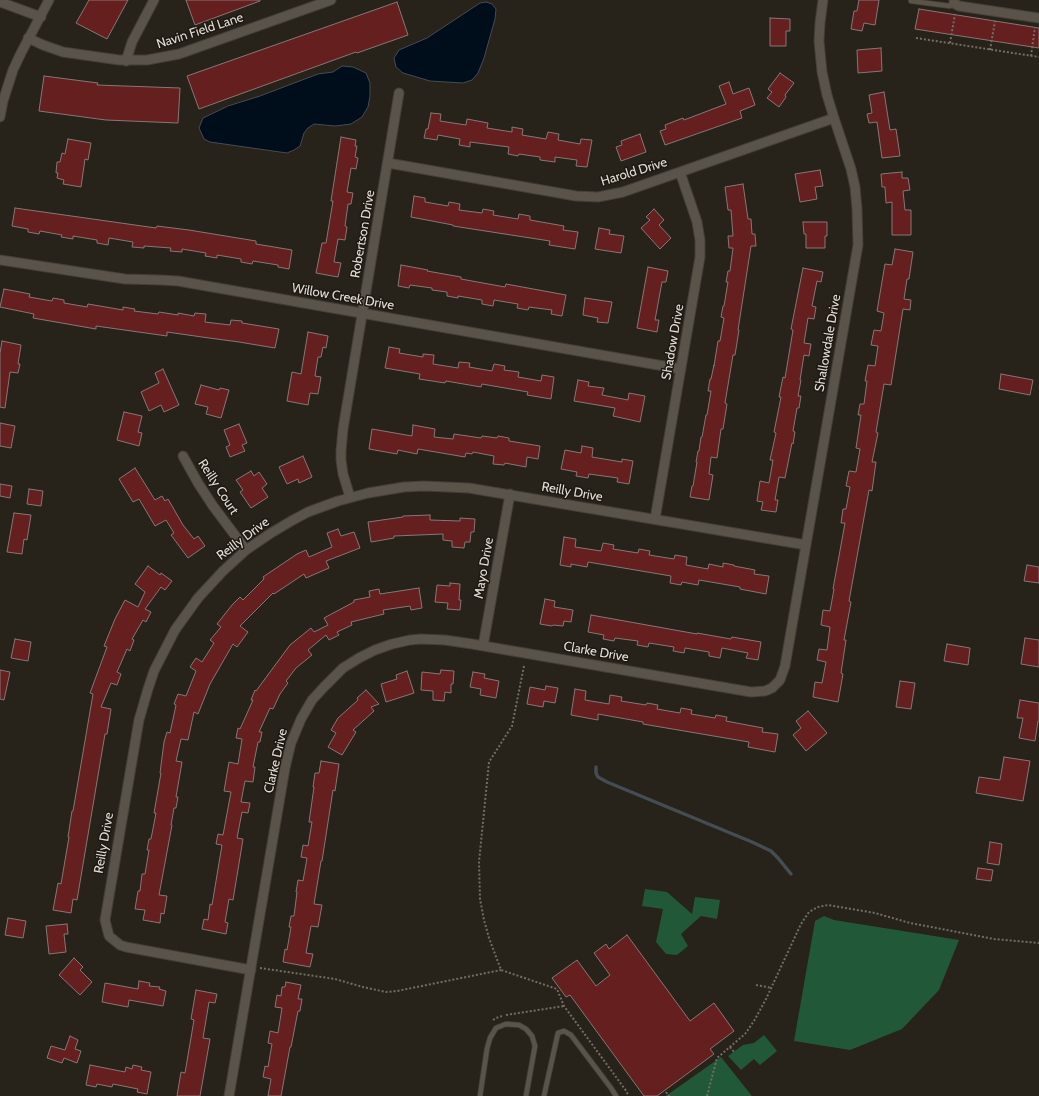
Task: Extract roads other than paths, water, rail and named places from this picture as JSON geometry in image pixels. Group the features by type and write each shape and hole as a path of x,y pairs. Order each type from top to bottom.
{"street":[{"path":"0,117 8,85 16,64 28,38 50,0"},
{"path":"126,61 132,42 154,0"},
{"name":"Navin Field Lane","path":"28,38 43,46 63,52 111,60 147,60 179,54 331,0"},
{"name":"Shallowdale Drive","path":"772,688 780,680 785,666 858,244 855,187 851,169 827,95 822,72 819,41 823,0"},
{"path":"0,2 41,17"},
{"path":"954,2 959,6 1038,18"},
{"name":"Robertson Drive","path":"350,497 343,474 341,442 400,93"},
{"name":"Harold Drive","path":"388,163 545,191 588,197 602,196 615,194 834,118"},
{"name":"Shadow Drive","path":"655,519 701,248 697,222 680,172"},
{"name":"Willow Creek Drive","path":"0,260 117,278 178,281 681,369"},
{"name":"Reilly Court","path":"183,456 198,484 246,550"},
{"name":"Reilly Drive","path":"254,969 126,947 120,945 109,936 105,920 139,720 154,671 175,630 198,598 223,571 246,550 293,520 323,506 368,492 424,486 469,488 510,494 806,546"},
{"name":"Mayo Drive","path":"483,646 510,494"},
{"name":"Clarke Drive","path":"229,1096 254,969 291,743 297,727 312,700 343,668 374,650 392,644 421,639 445,640 751,692 765,691 772,688"}],"lane":[{"path":"911,0 950,6 954,2"},
{"path":"480,1096 490,1038 496,1028 506,1024 519,1025 526,1029 534,1041 535,1046 526,1096"},
{"path":"544,1096 558,1033 564,1031 571,1035 616,1096"}],"water":[{"path":"486,2 492,4 496,9 495,19 484,58 478,73 472,80 463,83 430,81 403,73 396,67 394,58 399,50 427,38 480,3"},
{"path":"342,66 353,67 366,73 370,83 368,107 362,117 351,124 335,126 314,124 304,133 300,146 287,153 210,142 204,139 199,128 203,118 228,106 260,96 318,74 333,72"}],"waterway":[{"path":"596,767 598,777 607,782 771,851 791,874"}]}
